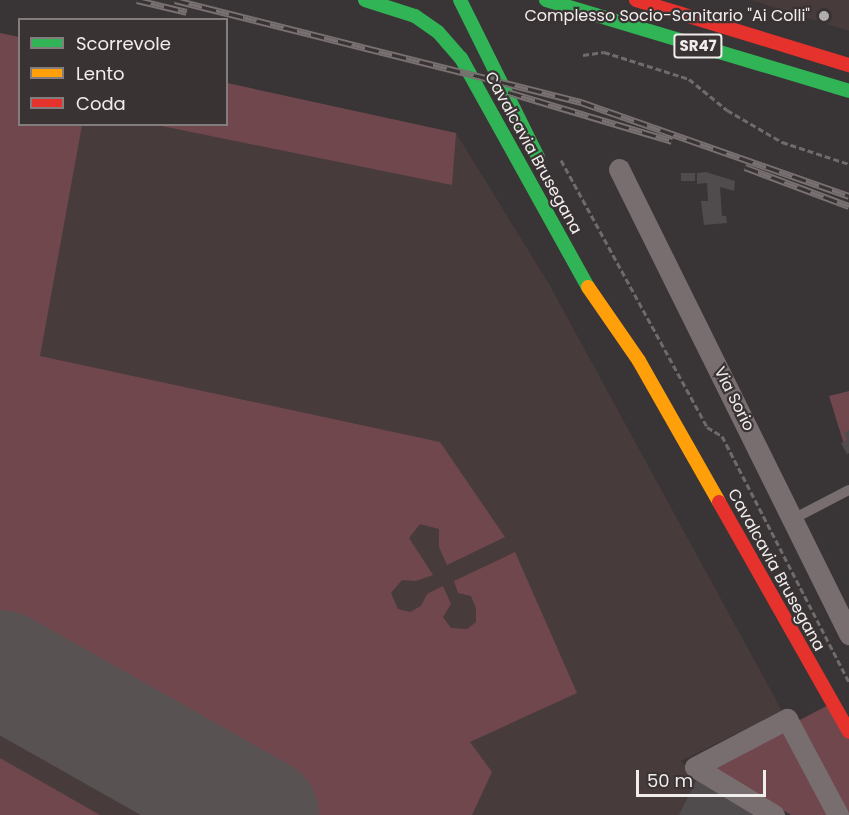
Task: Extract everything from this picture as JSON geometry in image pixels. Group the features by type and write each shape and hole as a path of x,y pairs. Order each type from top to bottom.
{"main road":[{"name":"Cavalcavia Brusegana","path":"365,0 415,16 438,32 459,55 584,281 639,361 849,732"},
{"name":"Cavalcavia Brusegana","path":"460,0 543,167"},
{"name":"SR47","path":"546,0 849,91"},
{"name":"SR47","path":"636,0 849,65"},
{"name":"Cavalcavia Brusegana","path":"609,292 639,361"}],"street":[{"name":"Via Sorio","path":"619,168 848,631"},
{"path":"774,815 695,767 787,719 838,815"}],"lane":[{"path":"793,519 849,490"}],"path":[{"path":"583,55 604,52 689,79 727,110 782,142 849,164"},
{"path":"576,188 707,427 722,436 849,682"}],"shaded area":[{"name":"Complesso Socio-Sanitario \"Ai Colli\"","path":"751,0 849,0 849,31"},
{"path":"0,33 18,37 18,126 228,126 228,83 456,133 549,284 782,711 681,761 697,779 754,815 0,815"},
{"path":"0,33 18,37 18,126 82,126 40,356 440,442 505,537 447,565 439,547 439,529 420,524 409,538 433,575 416,581 402,580 391,593 398,609 410,612 421,606 427,594 443,586 451,604 443,617 451,628 467,629 476,622 476,608 471,596 458,593 454,581 515,552 577,693 470,742 492,772 472,815 260,815 0,668"},
{"path":"228,83 456,133 452,185 162,126 228,126"},
{"path":"849,391 849,453 847,454 829,396"},
{"path":"834,702 849,731 849,815 791,815 711,767"},
{"path":"0,758 100,815 0,815"}],"building":[{"path":"706,172 735,181 734,191 720,187 722,216 726,216 727,223 704,225 701,201 708,201 707,183 697,184 697,173"},
{"path":"681,173 695,173 695,181 681,181"},
{"path":"849,430 849,453 847,454 841,443 847,440 844,433"},
{"path":"697,779 754,815 679,815"}],"runway":[{"path":"0,668 260,815"}],"railway":[{"path":"137,0 187,12"},
{"path":"175,0 581,102 849,196"},
{"path":"508,92 672,141"},
{"path":"745,167 849,206"}],"traffic: fast":[{"path":"365,0 415,16 438,32 461,58 588,287"},
{"path":"460,0 538,157"},
{"path":"546,0 849,91"}],"traffic: slow":[{"path":"588,287 639,361 719,502"}],"traffic: jam":[{"path":"636,0 849,65"},
{"path":"719,502 849,732"}],"place":[{"name":"Complesso Socio-Sanitario \"Ai Colli\"","path":"824,16"}]}
